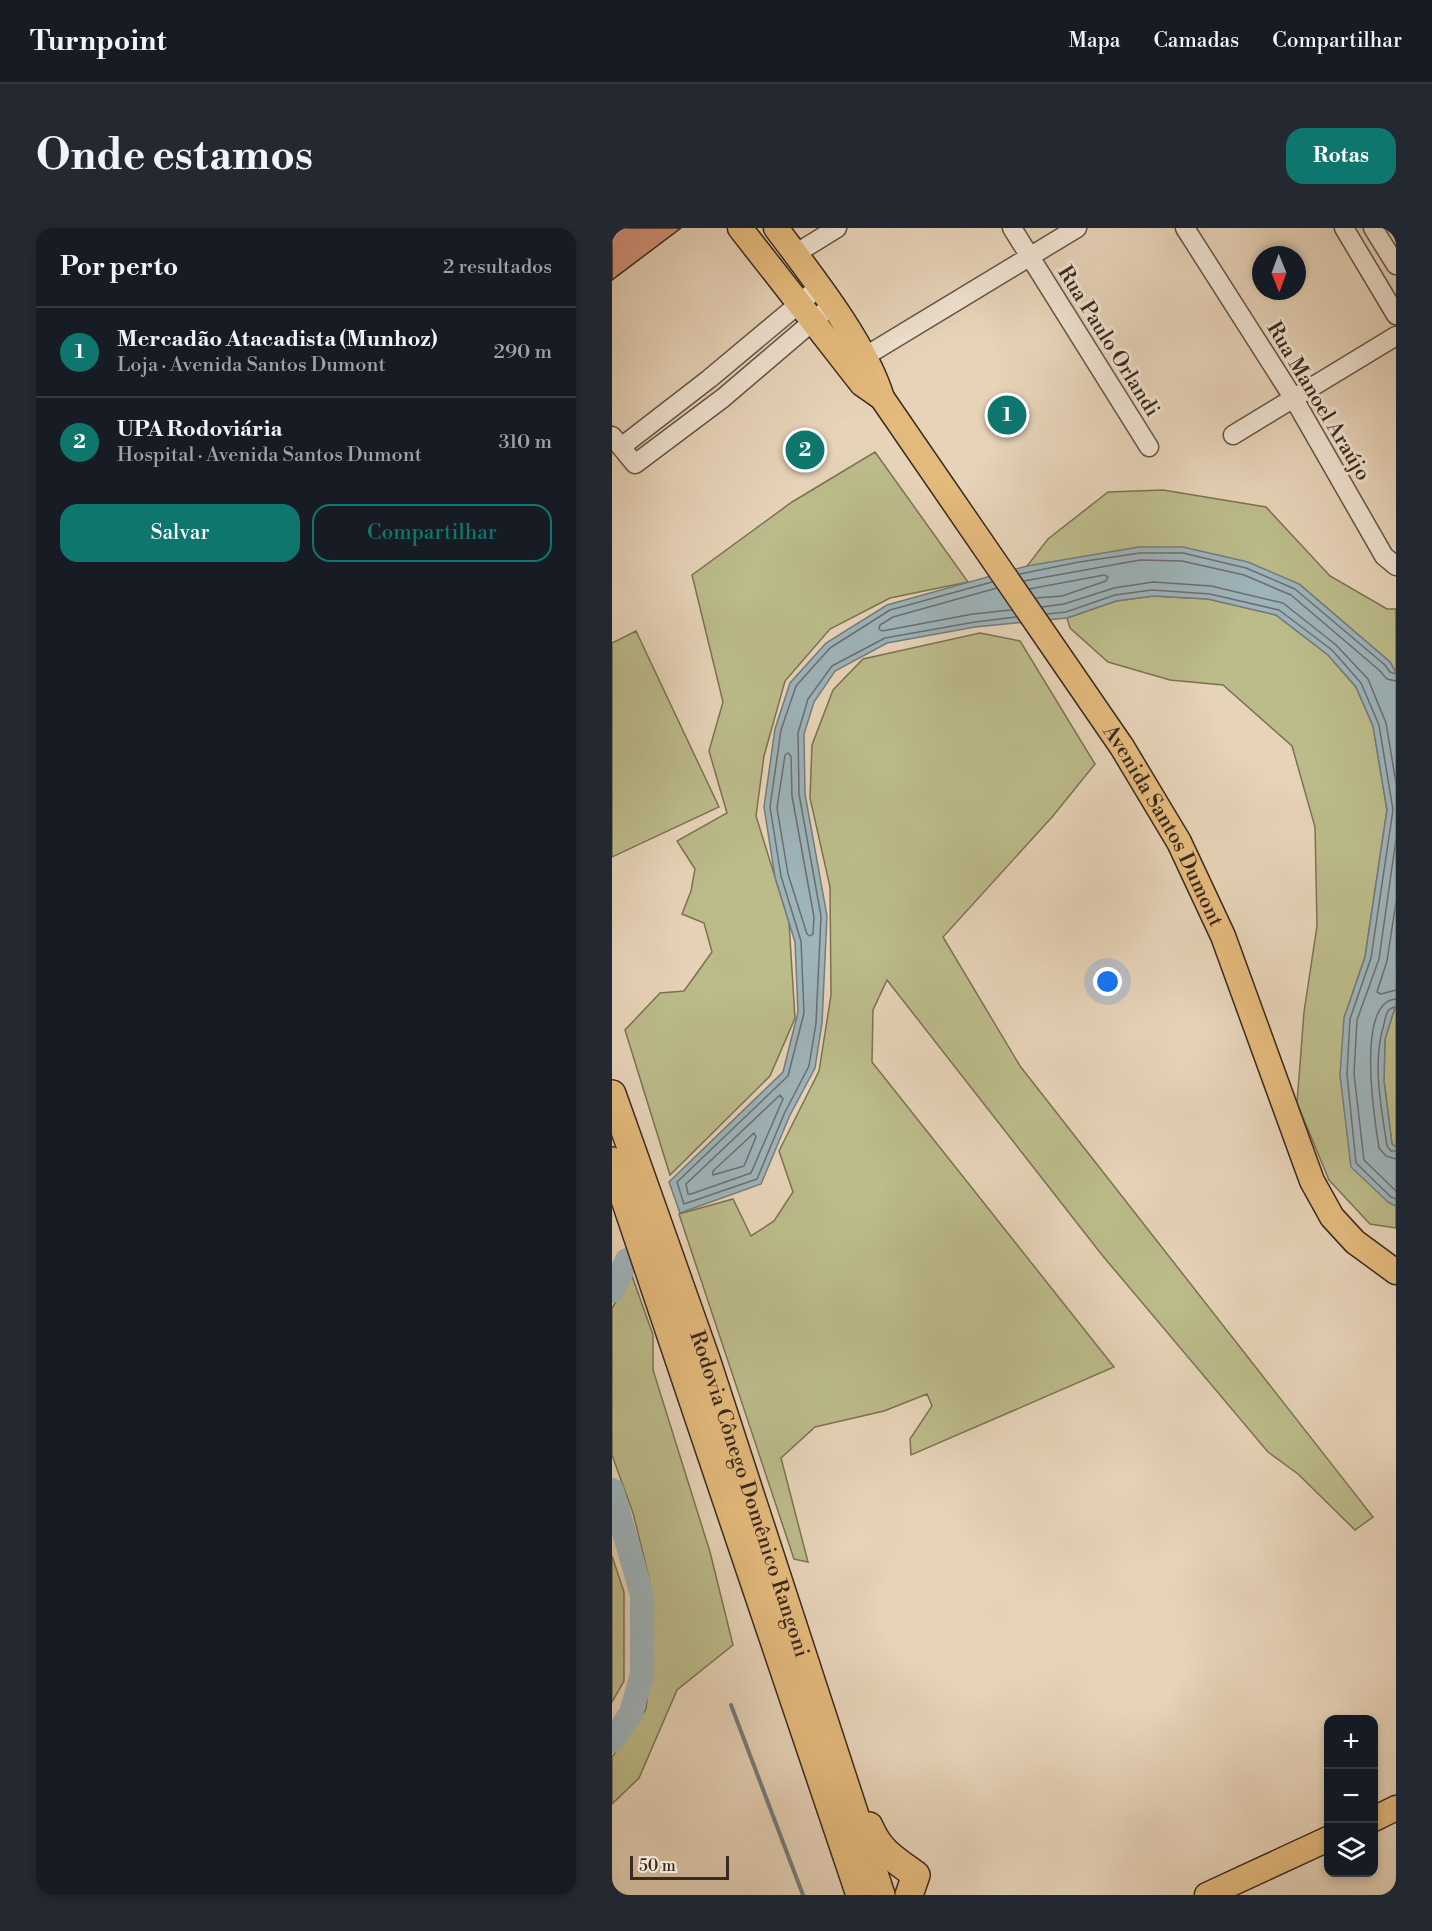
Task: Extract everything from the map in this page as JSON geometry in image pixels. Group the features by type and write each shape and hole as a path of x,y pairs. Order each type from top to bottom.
{"highway":[{"name":"Rodovia Cônego Domênico Rangoni","path":"612,1095 622,1165 821,1715 881,1895"},
{"name":"Rodovia Cônego Domênico Rangoni","path":"693,1363 860,1895"},
{"path":"821,1715 833,1728 865,1816 879,1846 886,1854 916,1875 909,1895"}],"main road":[{"name":"Avenida Santos Dumont","path":"740,228 861,384 882,398"},
{"name":"Avenida Santos Dumont","path":"784,239 825,296 864,357 876,378 882,398 1122,747 1179,842 1223,936 1312,1180 1332,1217 1356,1242 1396,1272"},
{"path":"766,261 784,239"},
{"path":"1378,1817 1396,1808"},
{"path":"1207,1895 1324,1841"}],"street":[{"path":"784,239 837,228"},
{"name":"Rua Paulo Orlandi","path":"1012,228 1149,447"},
{"path":"864,357 1077,228"},
{"name":"Rua Manoel Araújo","path":"1185,228 1294,399 1384,555 1396,566"},
{"path":"1344,228 1396,315"},
{"path":"1373,228 1395,263"},
{"path":"806,313 616,442 635,464 723,398 825,296"},
{"path":"1233,435 1396,336"}],"shaded area":[{"path":"875,452 968,582 890,598 830,629 785,681 764,756 756,816 789,922 795,1018 770,1076 670,1175 625,1030 660,993 684,991 712,952 704,923 682,914 691,891 695,869 677,841 727,813 709,751 723,702 692,575 792,502"},
{"path":"1163,490 1266,507 1330,576 1387,609 1396,609 1396,673 1390,662 1299,584 1027,566 1048,539 1108,492"},
{"path":"1153,596 1208,599 1276,615 1328,655 1356,687 1373,726 1387,810 1365,957 1344,1018 1388,1202 1396,1206 1396,1228 1370,1224 1329,1180 1297,1103 1304,1012 1317,926 1315,827 1292,746 1223,685 1170,680 1108,662 1070,628 1067,618 1116,601"},
{"path":"636,631 719,807 612,857 612,643"},
{"path":"980,633 1020,641 1095,764 1053,816 943,937 1020,1066 1373,1517 1355,1530 1298,1474 1268,1452 1102,1255 887,980 873,1010 872,1062 1114,1367 911,1455 910,1439 932,1406 927,1394 884,1411 815,1427 781,1458 808,1562 794,1559 679,1214 733,1199 751,1236 774,1221 793,1192 779,1151 819,1071 831,995 830,887 810,798 812,745 833,690 863,659"},
{"path":"1396,1004 1396,1147 1392,1144 1384,1081 1385,1039"},
{"path":"632,1276 653,1335 653,1370 710,1552 733,1645 677,1690 639,1778 612,1804 612,1757 646,1709 652,1650 650,1582 633,1513 612,1455 612,1308"},
{"path":"612,1556 624,1592 624,1681 612,1702"}],"water":[{"path":"1139,547 1183,547 1248,562 1299,584 1390,662 1396,673 1396,1004 1385,1039 1384,1081 1392,1144 1396,1147 1396,1206 1388,1202 1351,1167 1340,1075 1344,1018 1365,957 1387,810 1373,726 1356,687 1328,655 1276,615 1208,599 1153,596 1116,601 1067,618 975,627 887,643 835,671 814,702 804,734 805,794 827,916 822,1023 815,1068 790,1115 761,1184 680,1213 669,1182 783,1072 798,1012 795,942 775,877 764,807 775,729 790,683 826,643 887,605 1027,566"}],"building":[{"path":"612,228 681,228 612,280"}],"waterway":[{"path":"612,1291 627,1260"},
{"path":"612,1490 642,1595 642,1674 631,1713 612,1741"},
{"path":"731,1705 803,1895"}],"place":[{"name":"Mercadão Atacadista (Munhoz)","path":"1007,415"},
{"name":"UPA Rodoviária","path":"805,450"}]}
